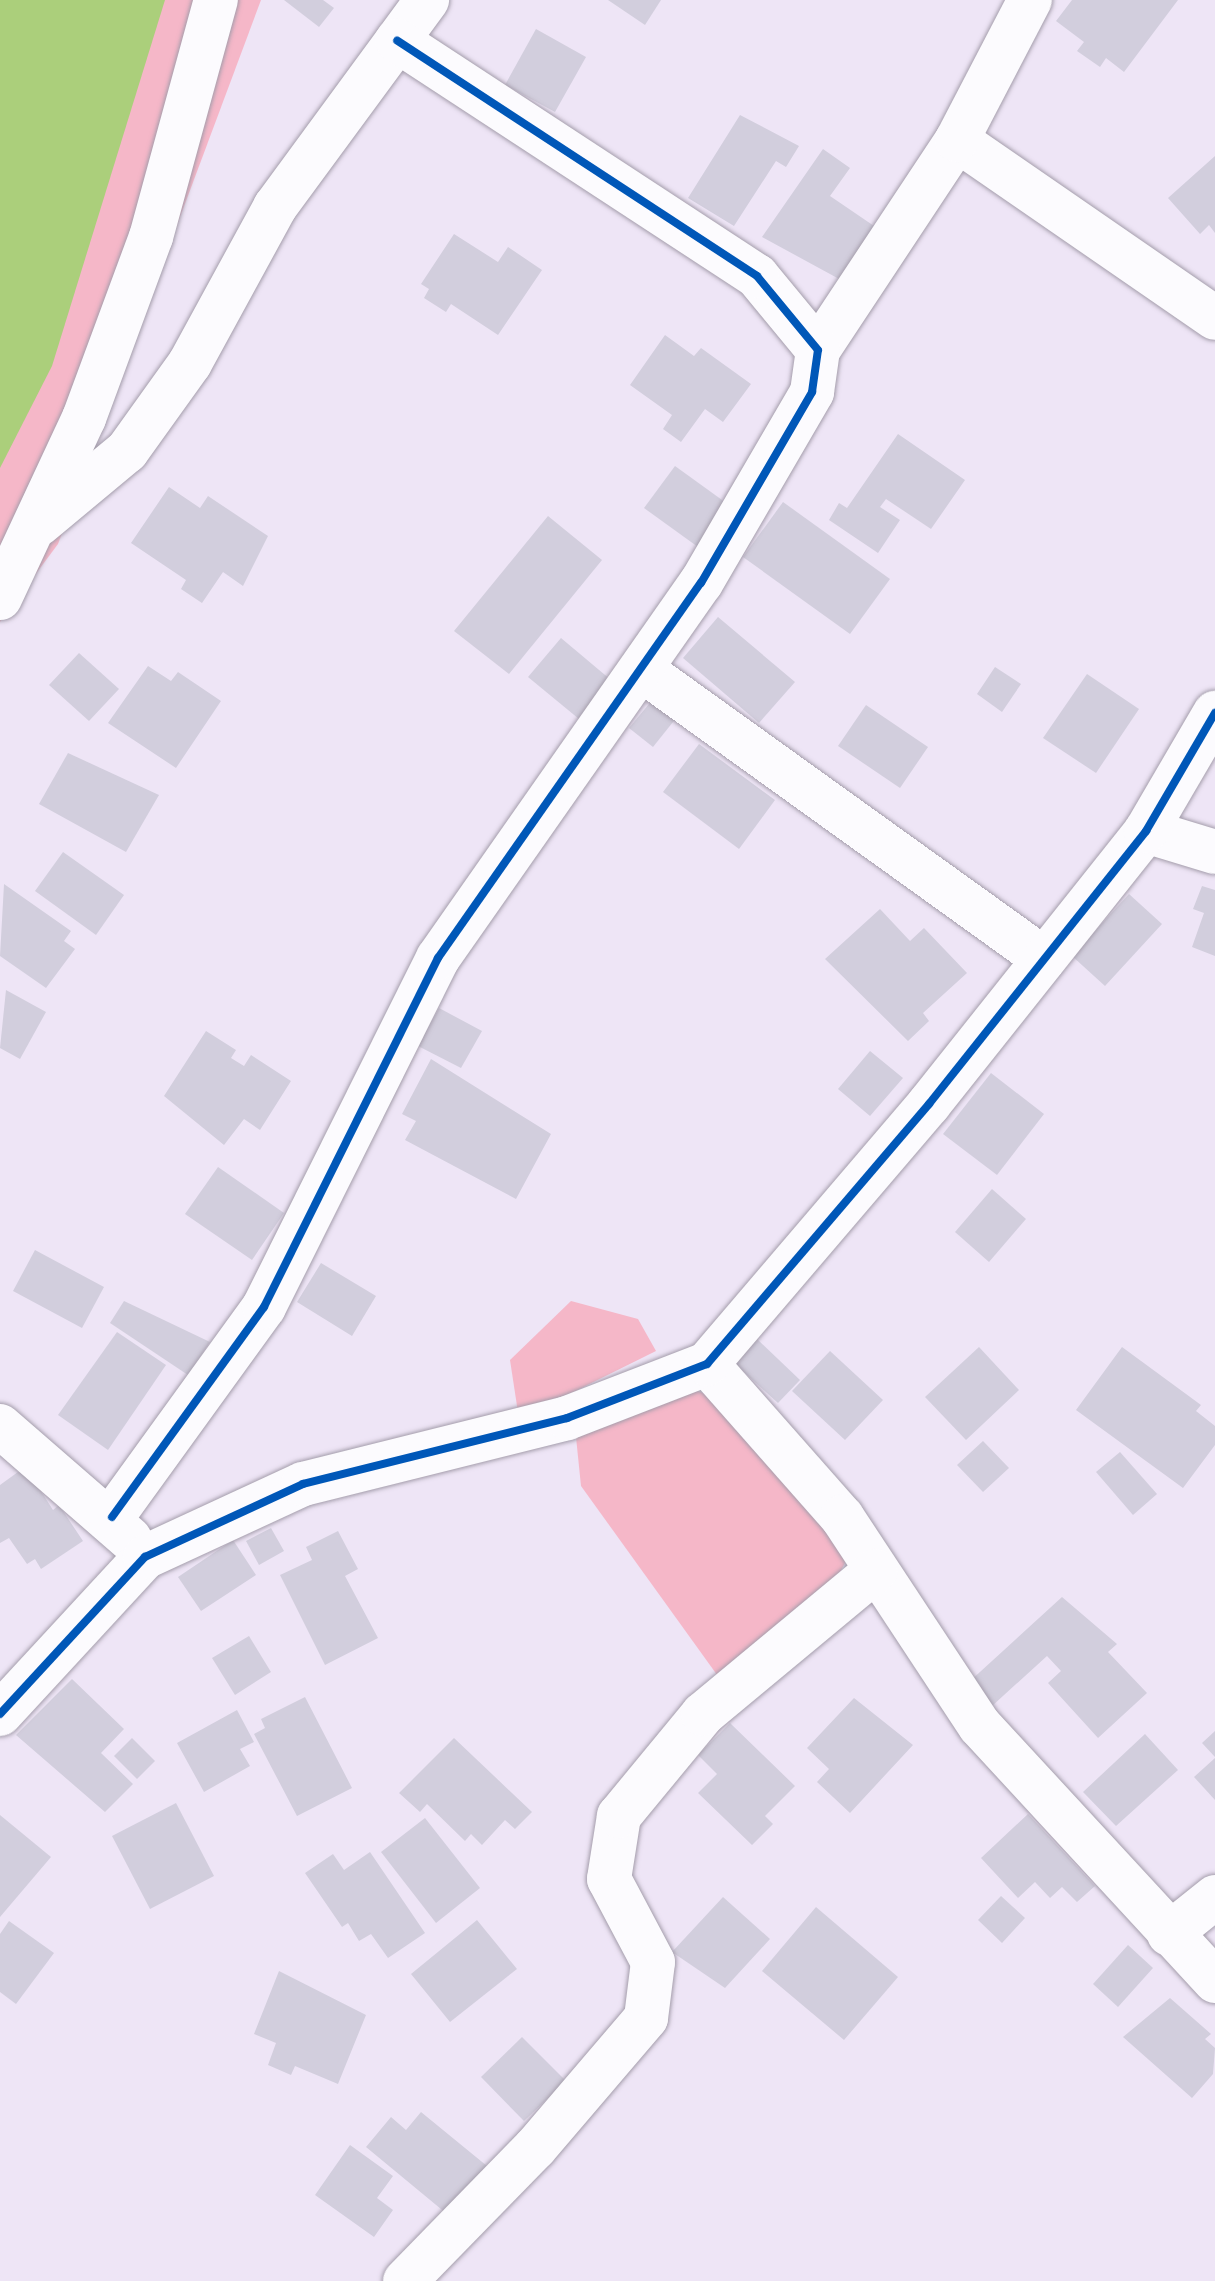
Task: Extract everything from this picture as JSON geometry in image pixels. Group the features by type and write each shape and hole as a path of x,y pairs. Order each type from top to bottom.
{"street":[{"path":"0,598 39,524 151,237 216,0"},
{"path":"39,524 127,451 190,363 275,207 427,0"},
{"path":"112,1517 264,1307 438,958 642,670 812,392 818,350 957,140 1030,0"},
{"path":"397,40 757,276 818,350"},
{"path":"957,140 1215,318"},
{"path":"642,670 1044,959"},
{"path":"0,1714 145,1557 303,1484 567,1418 707,1364 1044,959 1146,831 1215,713"},
{"path":"1146,831 1215,852"},
{"path":"707,1364 842,1517 980,1726 1215,1981"},
{"path":"0,1426 112,1517 145,1557"},
{"path":"405,2281 535,2148 646,2018 653,1962 609,1879 619,1816 703,1714 875,1571"},
{"path":"1169,1934 1215,1897"}],"shaded area":[{"path":"0,0 261,0 58,544 0,622"},
{"path":"0,0 165,0 52,366 0,468"},
{"path":"571,1301 638,1319 656,1351 519,1419 510,1360"},
{"path":"693,1390 714,1396 799,1488 846,1561 827,1596 720,1679 581,1486 576,1437"}],"building":[{"path":"284,0 323,0 334,8 319,27"},
{"path":"608,0 661,0 645,25"},
{"path":"1072,0 1178,0 1124,72 1106,58 1100,67 1077,51 1084,42 1056,21"},
{"path":"536,29 586,57 555,112 505,85"},
{"path":"740,115 799,146 786,167 776,161 734,226 688,198"},
{"path":"823,149 850,168 830,196 877,228 841,280 762,237"},
{"path":"1215,156 1215,233 1209,225 1200,234 1168,198"},
{"path":"454,234 498,262 508,247 542,270 498,335 451,304 446,312 424,298 429,289 421,284"},
{"path":"665,335 694,356 701,348 751,384 723,422 705,409 681,442 663,429 672,415 630,385"},
{"path":"898,434 965,480 931,529 886,499 880,507 900,520 878,553 829,520 839,503 847,508"},
{"path":"675,466 729,505 698,547 644,508"},
{"path":"169,487 200,508 208,496 268,536 243,586 223,572 202,603 181,589 186,580 131,543"},
{"path":"783,502 890,579 850,634 743,557"},
{"path":"548,516 602,560 509,674 454,631"},
{"path":"718,617 795,682 759,723 683,658"},
{"path":"561,638 611,680 579,719 528,677"},
{"path":"79,653 119,689 89,721 49,685"},
{"path":"148,666 171,681 178,672 221,701 176,768 108,723"},
{"path":"995,667 1021,684 1002,712 977,694"},
{"path":"1087,674 1139,709 1096,773 1043,738"},
{"path":"654,698 677,717 653,747 629,728"},
{"path":"866,705 928,747 900,788 838,746"},
{"path":"699,744 775,800 739,849 663,792"},
{"path":"68,753 159,795 126,852 39,804"},
{"path":"63,852 124,895 96,935 35,891"},
{"path":"4,884 71,931 64,941 75,949 46,988 0,956"},
{"path":"1202,886 1215,890 1215,956 1192,947 1204,913 1193,909"},
{"path":"1129,894 1162,924 1105,986 1072,956"},
{"path":"880,909 910,941 924,928 967,973 923,1013 929,1021 908,1041 825,959"},
{"path":"6,990 46,1012 20,1059 0,1048"},
{"path":"439,1008 482,1031 461,1068 418,1046"},
{"path":"206,1031 236,1050 231,1058 244,1066 251,1055 291,1081 260,1130 244,1119 224,1145 164,1096"},
{"path":"870,1051 903,1078 870,1116 838,1089"},
{"path":"431,1059 551,1134 516,1199 405,1140 416,1121 402,1114"},
{"path":"991,1073 1044,1114 997,1175 943,1134"},
{"path":"218,1167 284,1213 252,1260 185,1214"},
{"path":"992,1189 1026,1219 989,1262 955,1232"},
{"path":"35,1250 104,1287 82,1328 13,1291"},
{"path":"321,1263 376,1296 352,1336 297,1302"},
{"path":"124,1301 210,1342 188,1375 110,1323"},
{"path":"117,1332 166,1365 108,1450 58,1415"},
{"path":"757,1339 800,1380 778,1403 734,1363"},
{"path":"979,1347 1019,1390 966,1440 925,1397"},
{"path":"1122,1347 1201,1405 1196,1411 1215,1426 1215,1445 1183,1488 1076,1410"},
{"path":"830,1351 883,1400 845,1440 792,1391"},
{"path":"983,1441 1009,1468 983,1492 957,1465"},
{"path":"1120,1452 1157,1494 1133,1515 1096,1472"},
{"path":"18,1472 30,1474 53,1510 59,1505 83,1541 41,1569 35,1559 27,1564 9,1538 0,1543 0,1485"},
{"path":"271,1528 284,1551 259,1565 246,1541"},
{"path":"338,1531 358,1569 345,1576 378,1638 325,1665 280,1575 312,1560 306,1547"},
{"path":"233,1540 256,1575 201,1611 178,1577"},
{"path":"1062,1597 1117,1644 1108,1652 1147,1693 1098,1738 1048,1683 1061,1671 1047,1656 992,1706 969,1682"},
{"path":"249,1636 271,1672 235,1695 212,1658"},
{"path":"72,1679 124,1729 101,1753 133,1784 105,1812 16,1735"},
{"path":"305,1697 352,1788 297,1816 254,1734 265,1728 261,1719"},
{"path":"854,1698 913,1745 850,1813 817,1782 829,1769 807,1748"},
{"path":"237,1710 254,1742 240,1749 250,1766 204,1792 177,1743"},
{"path":"730,1723 795,1786 765,1816 773,1824 752,1845 698,1793 717,1774 698,1755"},
{"path":"1215,1731 1215,1757 1202,1743"},
{"path":"1145,1734 1178,1770 1116,1826 1083,1792"},
{"path":"132,1738 155,1761 137,1779 114,1756"},
{"path":"454,1738 532,1812 515,1829 505,1820 482,1845 471,1834 465,1841 427,1804 420,1812 399,1793"},
{"path":"1215,1758 1215,1800 1194,1777"},
{"path":"176,1803 214,1876 150,1909 112,1836"},
{"path":"1028,1814 1095,1886 1077,1902 1062,1887 1050,1898 1035,1882 1018,1898 981,1858"},
{"path":"0,1815 51,1857 0,1917"},
{"path":"425,1818 480,1888 436,1923 381,1852"},
{"path":"370,1852 425,1933 388,1958 371,1934 359,1941 348,1923 342,1927 305,1873 333,1854 344,1870"},
{"path":"1001,1896 1025,1918 1002,1943 978,1920"},
{"path":"723,1897 770,1939 725,1988 672,1952"},
{"path":"816,1907 898,1977 844,2040 762,1971"},
{"path":"477,1920 517,1969 450,2022 411,1974"},
{"path":"9,1921 54,1953 16,2004 0,1992 0,1934"},
{"path":"1128,1945 1153,1968 1118,2007 1093,1984"},
{"path":"279,1971 366,2015 338,2084 295,2066 291,2075 268,2065 276,2043 254,2034"},
{"path":"1170,1998 1211,2034 1205,2039 1215,2048 1213,2074 1192,2098 1123,2037"},
{"path":"522,2037 566,2081 524,2121 481,2077"},
{"path":"421,2112 487,2166 447,2214 366,2147 391,2117 406,2130"},
{"path":"350,2145 393,2176 377,2198 393,2210 374,2237 315,2195"}],"cycle path":[{"path":"112,1517 264,1307 438,958 701,583 812,392 818,350 757,276 397,40"},
{"path":"0,1714 145,1557 303,1484 567,1418 707,1364 929,1104 1146,831 1215,713"}]}
